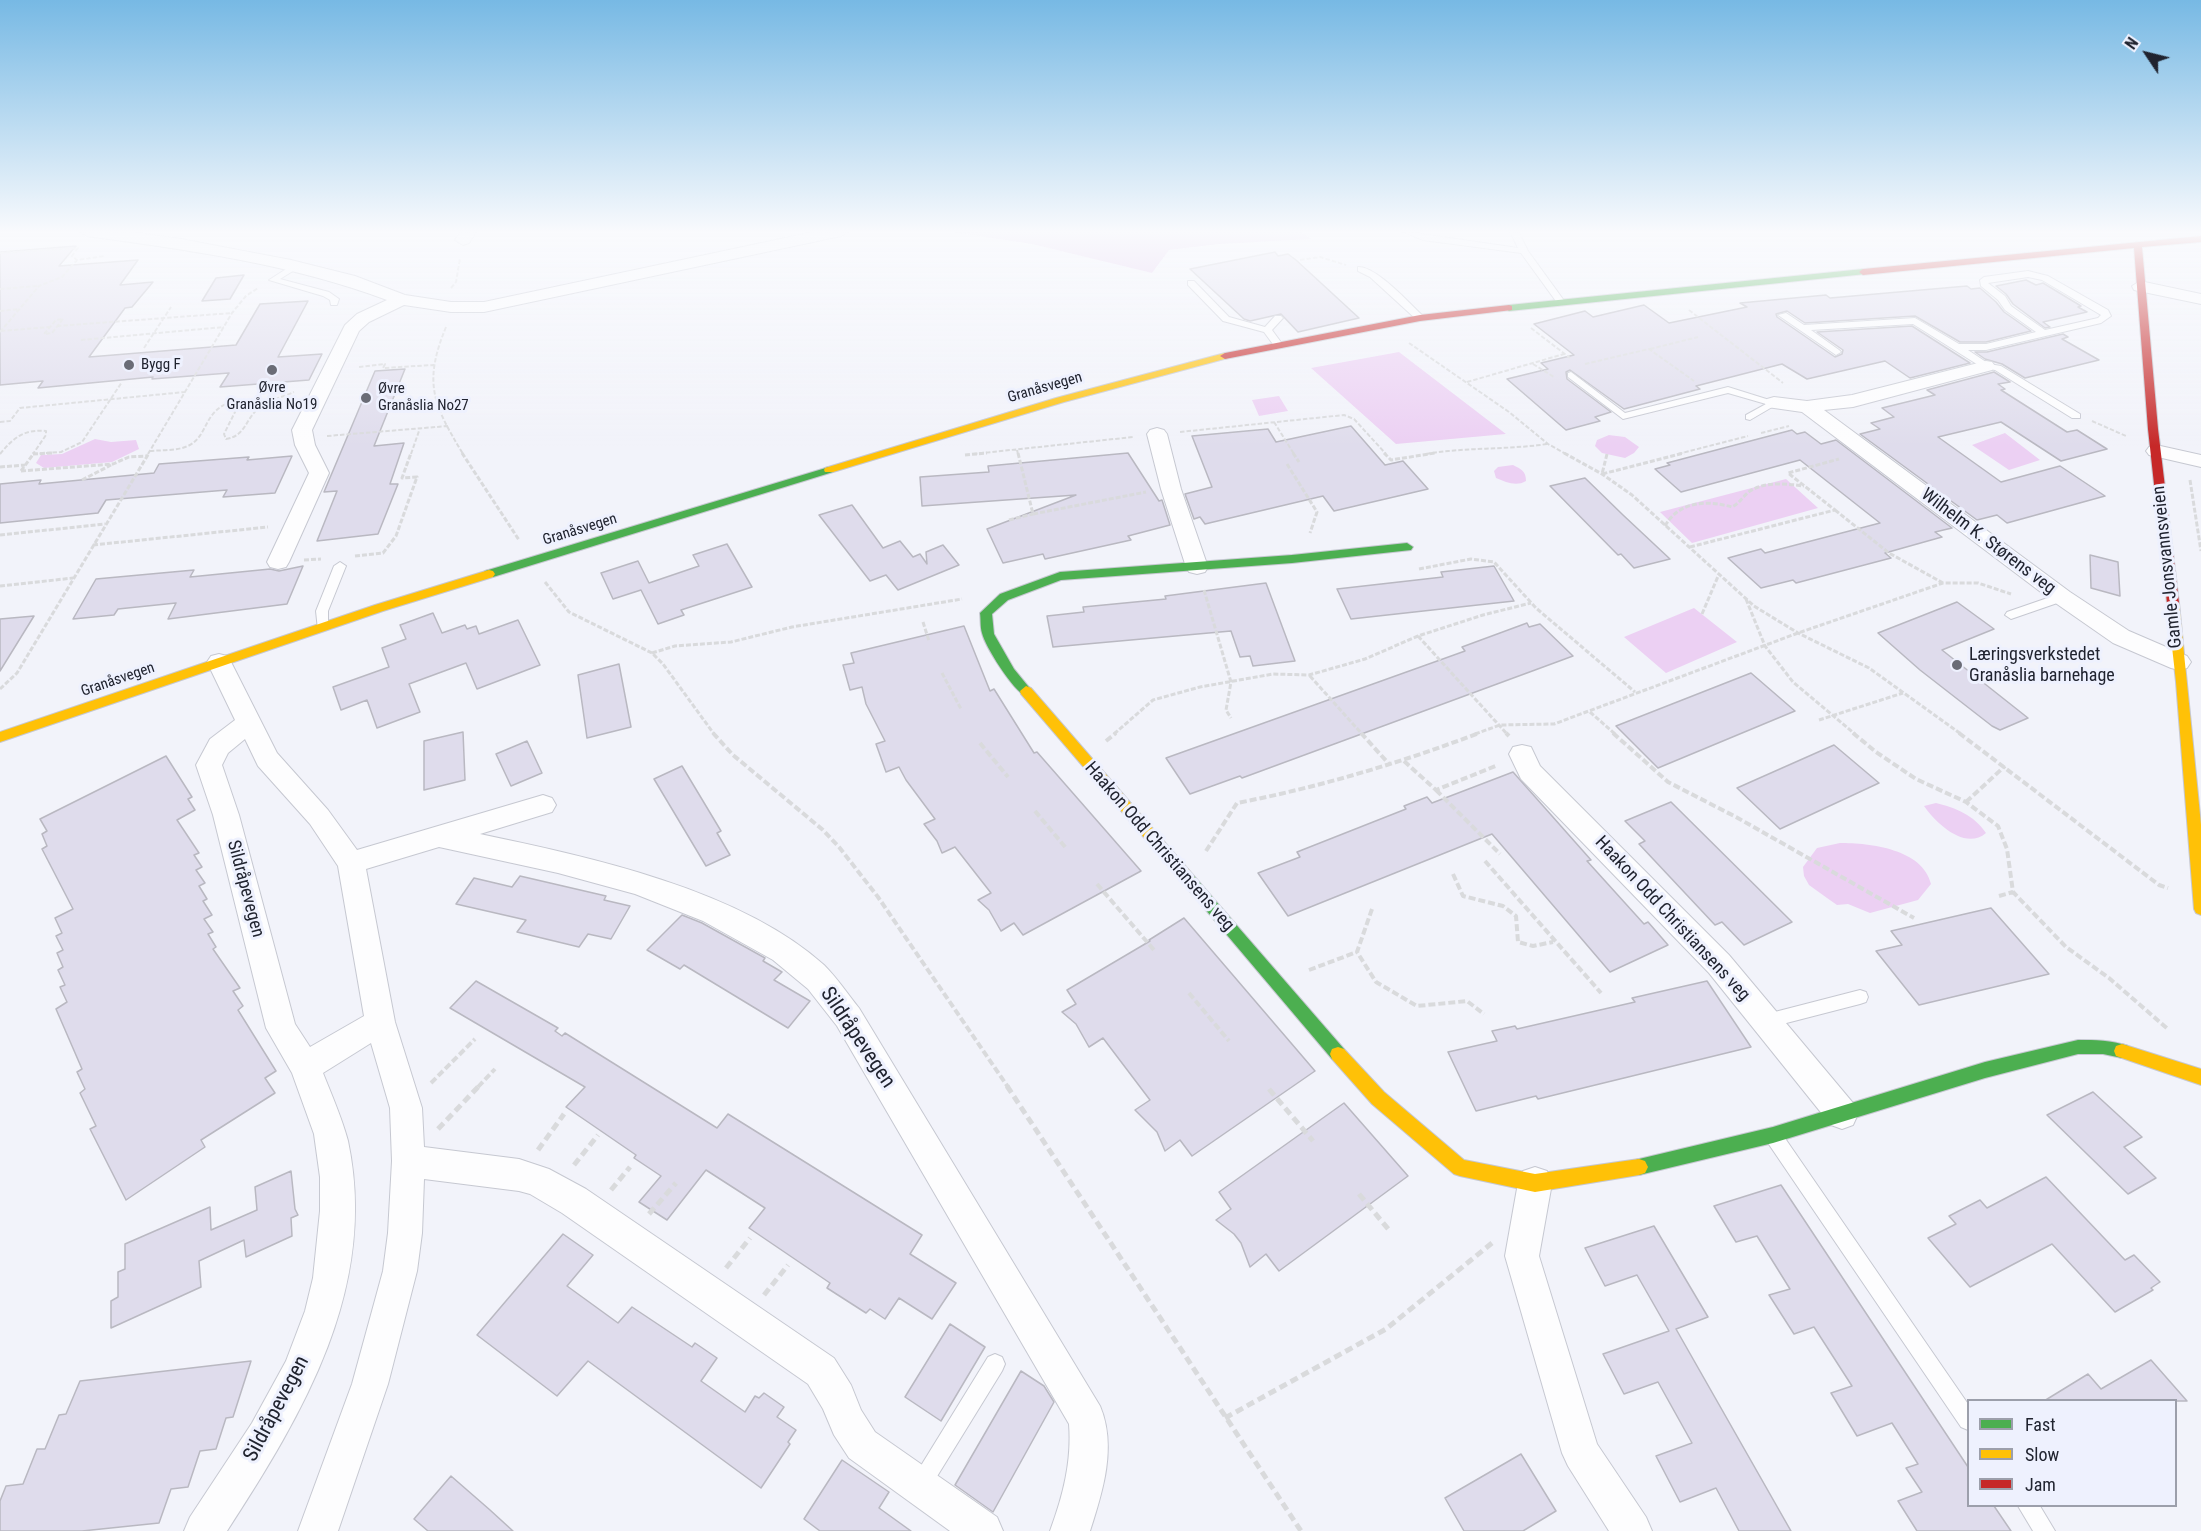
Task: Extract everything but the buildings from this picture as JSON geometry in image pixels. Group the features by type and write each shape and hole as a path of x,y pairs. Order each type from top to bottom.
{"street":[{"path":"278,562 319,472 303,439 302,430 351,329 363,318 397,302"},
{"path":"417,302 439,306 484,307 505,302"},
{"name":"Granåsvegen","path":"0,737 322,627 1060,400 1175,368 1278,345 1420,318 1558,302"},
{"name":"Gamle Jonsvannsveien","path":"2142,302 2156,451 2187,678 2200,904"},
{"path":"1774,403 1807,407 1853,401 1986,366"},
{"name":"Wilhelm K. Størens veg","path":"1807,407 2062,597 2187,678"},
{"path":"1157,434 1171,489 1197,567"},
{"path":"2156,451 2201,461"},
{"path":"986,613 1004,597 1060,576 1317,557 1407,547"},
{"name":"Haakon Odd Christiansens veg","path":"986,613 988,634 1010,672 1058,731 1378,1098 1460,1168 1532,1197 1773,1135 1985,1070 2078,1047 2103,1047 2134,1054 2201,1077"},
{"path":"219,662 267,759 319,817 351,863 380,1022 406,1108 408,1161 405,1233 400,1271 370,1384 318,1531"},
{"name":"Sildråpevegen","path":"204,1531 285,1403 311,1345 328,1291 338,1221 338,1196 332,1142 305,1067 281,1028 226,815 209,765 219,746 248,723"},
{"name":"Haakon Odd Christiansens veg","path":"1522,754 1530,772 1719,964 1842,1114"},
{"name":"Sildråpevegen","path":"351,863 543,805"},
{"name":"Sildråpevegen","path":"437,836 594,870 672,895 710,910 751,932 813,974 848,1017 1086,1419 1090,1444 1089,1467 1070,1531"},
{"path":"305,1067 380,1022"},
{"path":"408,1161 519,1175 555,1190 630,1238 821,1371 838,1398 847,1422 862,1445 983,1531"},
{"path":"1532,1197 1522,1256 1581,1454 1632,1531"}],"lane":[{"path":"1210,302 1226,319 1267,330 1278,345"},
{"path":"1403,302 1420,318"},
{"path":"2005,302 2008,308 2043,333"},
{"path":"1957,347 1986,347 2101,320 2106,316 2105,312 2088,302"},
{"path":"1783,315 1836,352"},
{"path":"1267,330 1278,318"},
{"path":"1801,327 1915,321 1986,366 1998,368 2076,416"},
{"path":"1571,375 1623,416 1728,390 1774,403"},
{"path":"1750,417 1774,403"},
{"path":"322,627 322,611 340,566"},
{"path":"2011,615 2062,597"},
{"path":"1767,1021 1860,997"},
{"path":"1773,1135 1967,1419"},
{"path":"919,1486 994,1364"},
{"path":"2029,1507 2045,1531"}],"path":[{"path":"1,332 25,302"},
{"path":"0,689 17,672 232,313 241,302"},
{"path":"442,302 439,306 449,320 432,375 435,402 459,448 494,498 552,594 569,612 652,653 663,664 714,734 733,755 823,830 878,897 949,998 1301,1531"},
{"path":"1681,305 1777,377 1807,407"},
{"path":"144,348 171,307"},
{"path":"0,311 19,309"},
{"path":"57,326 232,313"},
{"path":"63,319 52,333 44,334 50,327 56,320 63,319"},
{"path":"1529,326 1573,359"},
{"path":"1,332 50,327"},
{"path":"81,340 224,327"},
{"path":"1586,368 1582,365 1698,337"},
{"path":"1404,340 1467,382 1548,444 1602,474 1632,495 1754,606 1798,633 1869,668 2005,766 2159,885 2200,904"},
{"path":"1649,349 1712,394"},
{"path":"1467,382 1564,354"},
{"path":"332,369 385,364 383,368 434,365"},
{"path":"33,454 61,452 82,442 122,382"},
{"path":"149,451 183,448 193,443 216,407 223,403 234,401 239,404 224,434 226,439 235,438 241,435 264,404 273,403 296,391 322,388"},
{"path":"0,422 10,421 20,408 186,392"},
{"path":"963,455 1344,415 1354,419 1391,460 1456,449 1521,448 1548,444"},
{"path":"2076,416 2101,423 2119,434 2128,436"},
{"path":"1274,422 1299,462"},
{"path":"303,439 448,426"},
{"path":"1761,433 1790,426"},
{"path":"354,556 383,553 396,536 417,477 402,478 420,428"},
{"path":"0,454 14,436 36,429 46,431 21,471 113,464"},
{"path":"1602,474 1749,436"},
{"path":"1017,450 1033,514"},
{"path":"1866,452 1788,472 1889,553 1943,583"},
{"path":"1602,474 1607,454"},
{"path":"82,480 129,457 146,456"},
{"path":"1287,464 1317,512 1309,535 1317,557"},
{"path":"0,467 25,465"},
{"path":"1665,526 1670,516 1680,507 1709,501 1732,507 1742,501 1749,491 1766,485 1806,486"},
{"path":"1009,520 1125,494"},
{"path":"1689,547 1835,510"},
{"path":"0,535 105,524"},
{"path":"93,544 295,525"},
{"path":"312,560 323,559"},
{"path":"1414,570 1458,561 1486,559 1497,563 1515,587 1531,603 1635,692"},
{"path":"1197,567 1231,682 1226,710 1231,718"},
{"path":"1702,614 1719,574"},
{"path":"0,586 73,578"},
{"path":"1206,850 1237,803 1298,791 1404,761 1500,725 1554,724 1590,712 1635,692 1943,583 1978,583 2036,605"},
{"path":"1745,597 1765,646 1792,682 1876,752 1916,779 1966,802 1998,826 2007,849 2013,892 2066,947 2109,978 2174,1035"},
{"path":"652,653 672,644 713,644 773,634 792,627 963,599 986,613"},
{"path":"1106,741 1154,700 1200,687 1273,674 1309,675 1365,659 1419,636 1483,615 1531,603"},
{"path":"923,622 929,641"},
{"path":"1419,636 1500,725 1522,754 1436,790"},
{"path":"942,673 961,709"},
{"path":"1309,675 1389,764"},
{"path":"1819,720 1903,693"},
{"path":"1590,712 1668,782 1736,817 1914,918"},
{"path":"980,743 1008,777"},
{"path":"1404,761 1500,854"},
{"path":"1966,802 2005,766"},
{"path":"1035,811 1066,848"},
{"path":"1485,861 1601,993"},
{"path":"1453,874 1463,896 1503,906 1516,916 1518,942 1533,946 1554,942"},
{"path":"1097,884 1154,950"},
{"path":"1999,896 2013,892"},
{"path":"1308,971 1357,952 1372,909"},
{"path":"1357,952 1376,982 1417,1006 1467,1001 1484,1014"},
{"path":"1189,993 1229,1041"},
{"path":"406,1108 475,1039"},
{"path":"408,1161 495,1069"},
{"path":"1269,1089 1313,1141"},
{"path":"519,1175 564,1114"},
{"path":"555,1190 598,1135"},
{"path":"630,1238 676,1183"},
{"path":"1359,1194 1389,1230"},
{"path":"1225,1419 1386,1329 1532,1197"}],"shaded area":[{"path":"1399,352 1506,434 1396,444 1311,368"},
{"path":"1279,396 1288,411 1259,416 1252,400"},
{"path":"2005,433 2040,460 2009,470 1972,445"},
{"path":"1609,435 1625,437 1639,447 1625,458 1602,453 1595,446 1597,440"},
{"path":"95,439 111,442 136,440 139,449 112,462 44,468 36,463 41,455 62,454"},
{"path":"1513,465 1522,471 1526,481 1515,484 1496,478 1494,471 1498,467"},
{"path":"1786,479 1818,508 1692,543 1660,512"},
{"path":"1694,608 1737,642 1666,673 1624,637"},
{"path":"1936,803 1964,813 1976,821 1986,833 1978,838 1969,839 1952,833 1943,827 1924,806"},
{"path":"1840,843 1866,844 1894,850 1918,863 1926,872 1931,884 1918,900 1870,913 1848,904 1837,905 1809,885 1804,876 1803,867 1817,848"}],"traffic: fast":[{"path":"1509,308 1564,302"},
{"path":"489,574 829,470"},
{"path":"1026,691 1010,672 988,634 986,613 1004,597 1060,576 1292,559 1407,547"},
{"path":"1188,879 1338,1054"},
{"path":"1639,1167 1773,1135 1985,1070 2078,1047 2103,1047 2122,1051"}],"traffic: slow":[{"path":"829,470 1060,400 1225,356"},
{"path":"0,737 379,608 489,574"},
{"path":"2173,603 2201,909"},
{"path":"1026,691 1188,879"},
{"path":"2122,1051 2201,1077"},
{"path":"1338,1054 1378,1098 1460,1168 1535,1183 1639,1167"}],"traffic: jam":[{"path":"2143,302 2153,429 2173,603"},
{"path":"1225,356 1420,318 1509,308"}],"place":[{"name":"Bygg F","path":"129,365"},
{"name":"Øvre Granåslia No19","path":"272,370"},
{"name":"Øvre Granåslia No27","path":"366,398"},
{"name":"Læringsverkstedet Granåslia barnehage","path":"1957,665"}]}
